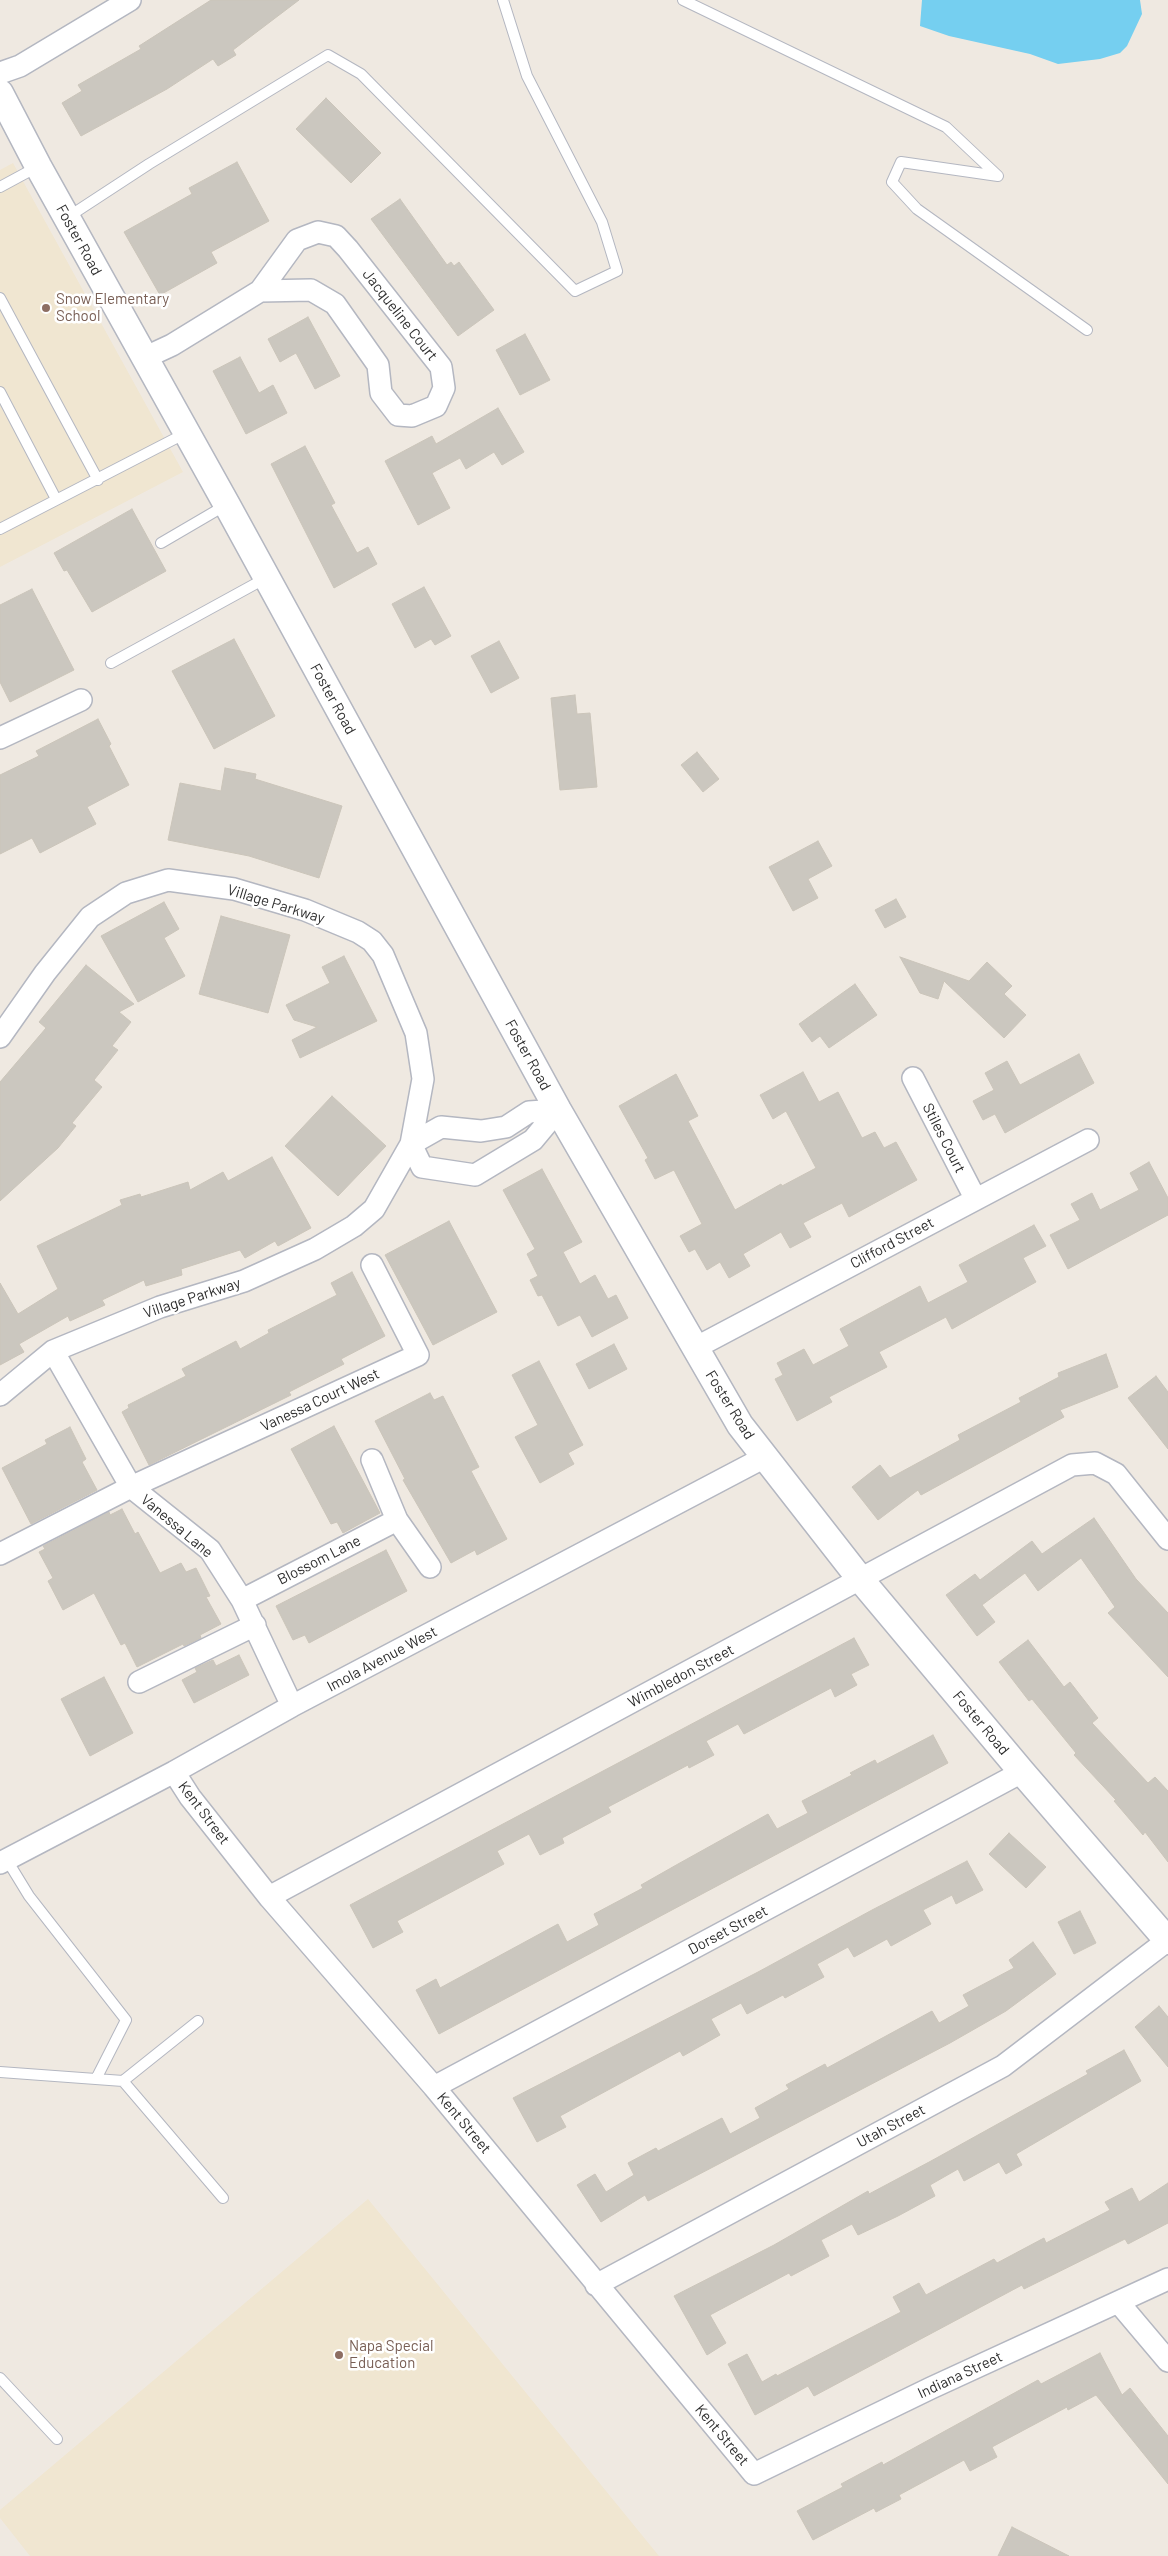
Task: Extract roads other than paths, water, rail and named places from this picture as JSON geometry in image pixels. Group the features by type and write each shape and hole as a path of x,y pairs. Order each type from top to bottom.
{"street":[{"path":"0,72 20,66 130,0"},
{"name":"Foster Road","path":"0,93 38,166 227,505 558,1110 740,1425 861,1580 1022,1772 1168,1940"},
{"name":"Jacqueline Court","path":"144,358 172,345 260,291 297,240 318,232 336,236 441,367 444,388 436,406 412,416 398,415 381,393 378,365 334,304 311,290 260,291"},
{"path":"0,738 81,700"},
{"name":"Village Parkway","path":"0,1037 45,973 90,917 126,892 168,880 234,889 305,910 358,932 372,941 383,955 416,1033 423,1079 411,1144 374,1209 354,1226 315,1249 244,1281 160,1307 53,1352 0,1395"},
{"name":"Stiles Court","path":"913,1078 975,1198"},
{"path":"558,1110 533,1140 475,1175 422,1168 411,1144 442,1127 481,1130 506,1128 529,1112 558,1110"},
{"name":"Clifford Street","path":"696,1348 975,1198 1088,1140"},
{"name":"Vanessa Court West","path":"130,1487 418,1355 372,1265"},
{"name":"Vanessa Lane","path":"53,1352 130,1487 210,1550 242,1600 292,1706"},
{"name":"Imola Avenue West","path":"3,1862 174,1772 292,1706 766,1457"},
{"path":"372,1460 397,1520 430,1567"},
{"name":"Wimbledon Street","path":"269,1897 1072,1466 1095,1463 1116,1474 1168,1539"},
{"path":"0,1554 130,1487"},
{"name":"Blossom Lane","path":"242,1600 397,1520"},
{"path":"139,1682 255,1625"},
{"name":"Kent Street","path":"174,1772 190,1796 269,1897 434,2087 754,2474"},
{"name":"Dorset Street","path":"434,2087 1022,1772"},
{"name":"Utah Street","path":"596,2285 1004,2066 1168,1940"},
{"name":"Indiana Street","path":"754,2474 931,2388 1168,2279"},
{"path":"1119,2302 1168,2361"}],"lane":[{"path":"67,218 149,164 328,55 361,74 575,291 617,271 602,222 527,76 503,0"},
{"path":"684,0 946,127 998,176 901,162 892,182 917,209 1086,330"},
{"path":"0,187 38,166"},
{"path":"0,298 98,480"},
{"path":"0,392 56,499"},
{"path":"0,529 186,433"},
{"path":"161,543 227,505"},
{"path":"112,663 267,578"},
{"path":"3,1862 126,2020 96,2079"},
{"path":"0,2072 123,2081 198,2021"},
{"path":"123,2081 223,2198"},
{"path":"0,2378 57,2439"}],"water":[{"path":"922,0 1140,0 1142,14 1127,46 1120,53 1100,59 1058,64 1030,54 949,36 920,26"}],"place":[{"name":"Snow Elementary School","path":"46,308"},
{"name":"Napa Special Education","path":"339,2355"}]}
